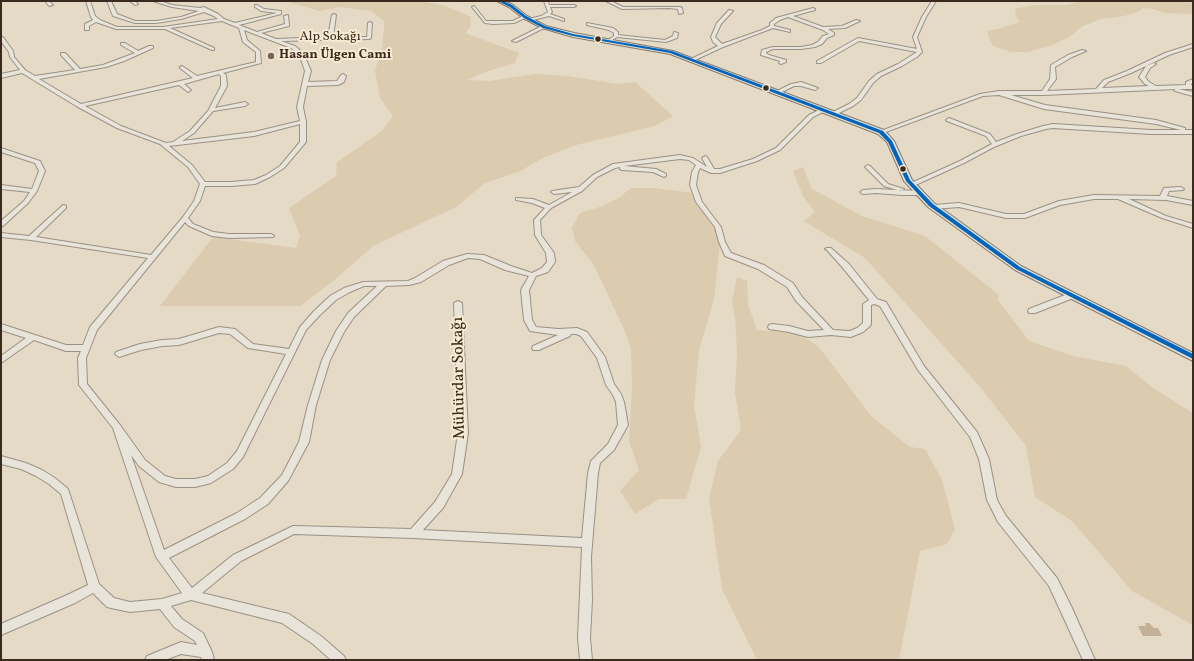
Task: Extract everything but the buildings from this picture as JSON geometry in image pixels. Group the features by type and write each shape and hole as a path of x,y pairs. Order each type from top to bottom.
{"main road":[{"path":"500,1 511,6 544,27 573,35 659,49 693,59 881,132 890,141 908,181 934,207 1018,268 1193,357"}],"street":[{"path":"47,1 51,5"},
{"path":"88,1 93,17 108,27 163,28 222,20"},
{"path":"109,1 115,15 128,20 150,22 181,18 204,10"},
{"path":"155,1 172,6 204,10"},
{"path":"179,1 183,4 201,7 233,25 293,47 301,53 308,71 300,107 303,122 303,142 282,168 255,182 203,184"},
{"path":"546,1 550,12 546,15"},
{"path":"608,1 622,8 680,8 681,13"},
{"path":"920,51 915,37 924,17 934,1"},
{"path":"233,25 279,14 279,12 263,10 257,6"},
{"path":"548,6 574,6"},
{"path":"474,7 485,22 514,22 546,15 562,20"},
{"path":"693,59 721,46 733,43 772,27 772,24 788,16 813,9"},
{"path":"721,46 715,41 714,37 719,24 730,12"},
{"path":"330,39 334,15"},
{"path":"257,33 287,25 286,16"},
{"path":"781,63 784,61 763,54 764,51 773,48 801,48 820,43 825,37 832,34 825,29 788,16"},
{"path":"181,18 191,24"},
{"path":"87,29 87,25 96,20"},
{"path":"820,28 843,27 858,21"},
{"name":"Alp Sokağı","path":"276,40 286,38 369,38 370,23"},
{"path":"589,24 611,29 616,33 616,36"},
{"path":"80,106 180,83 219,72 260,64 258,51 245,41 241,27"},
{"path":"514,41 544,27"},
{"path":"772,27 788,31"},
{"path":"163,28 172,30 212,49"},
{"path":"659,49 666,41 675,36 676,33"},
{"path":"609,41 616,36 666,41"},
{"path":"1,38 10,51 12,57 23,71 80,106 119,127 165,146 190,166 203,184"},
{"path":"819,62 858,38 920,51"},
{"path":"123,44 137,52"},
{"path":"1097,91 1106,81 1162,56 1193,45"},
{"path":"34,78 112,64 151,47"},
{"path":"1,51 10,51"},
{"path":"833,114 859,100 871,82 879,75 900,65 915,56 920,51"},
{"path":"1043,93 1053,79 1053,66 1070,56 1084,51"},
{"path":"63,54 78,70"},
{"path":"1154,87 1147,83 1142,77 1148,68 1162,60 1162,56"},
{"path":"182,67 196,78"},
{"path":"1,76 23,71"},
{"path":"172,145 192,132 211,110 224,86 223,75 219,72"},
{"path":"306,84 338,83 342,82 342,76"},
{"path":"881,132 982,95 1000,93 1097,91 1154,87 1191,87 1188,83 1193,81"},
{"path":"180,83 188,90"},
{"path":"778,92 792,84 801,84 815,88"},
{"path":"1166,87 1193,94"},
{"path":"1000,93 1024,102 1044,107 1156,122 1193,132"},
{"path":"211,110 245,104"},
{"path":"203,184 197,201 185,218 93,329 82,358 83,385 117,427 142,463 162,479 176,483 195,483 211,479 230,466 240,454 303,329 318,312 334,298 347,290 363,284 409,283 418,280 446,263 467,256 481,257 508,268 533,275 545,270 550,262 550,253 538,235 537,220 549,207 582,188 595,176 609,168 622,164 680,157 702,161 708,170 713,172 720,171 755,160 778,149 811,116 823,110"},
{"path":"949,120 988,135 992,138 995,145"},
{"path":"165,146 254,134 303,122"},
{"path":"863,192 876,191 902,193 916,189 926,179 995,145 1019,135 1053,126 1151,132 1193,132"},
{"path":"1,150 31,159 41,166 42,171 34,191 26,202 1,225"},
{"path":"702,161 695,172 692,185 699,202 718,227 722,242 728,254 761,267 790,285 799,298 831,332"},
{"path":"868,167 881,182 886,185 894,188 916,189"},
{"path":"609,168 654,170 664,175"},
{"path":"1,187 34,191"},
{"path":"554,192 582,188"},
{"path":"1163,198 1166,189 1181,189"},
{"path":"934,207 959,205 1006,216 1025,216 1059,203 1074,199 1094,197 1163,198 1193,203"},
{"path":"1118,197 1164,217 1193,226"},
{"path":"518,199 533,201 549,207"},
{"path":"31,238 64,207"},
{"path":"185,218 191,225 212,234 229,236 271,236"},
{"path":"1,235 31,238 152,257"},
{"path":"829,249 846,266 874,301 883,304 921,368 974,435 984,459 992,500 1002,520 1053,582 1074,624 1089,660"},
{"path":"533,275 526,290 528,320 533,329 553,332 577,331 584,334 601,357 610,385 617,394 620,402 623,425 610,447 596,461 591,487 584,638 586,660"},
{"path":"161,557 241,516 264,501 285,478 304,442 312,405 326,360 340,331 351,315 384,284"},
{"path":"1032,311 1073,296"},
{"path":"772,327 808,334 831,332 851,334 860,330 867,324 867,304 874,301"},
{"name":"Mühürdar Sokağı","path":"413,534 439,505 457,474 463,433 458,303"},
{"path":"1,326 66,348 86,348"},
{"path":"119,354 140,347 179,342 219,330 232,332 251,346 291,352"},
{"path":"536,348 572,332"},
{"path":"1,360 33,337"},
{"path":"117,427 161,557 191,595 285,618 317,640 340,660"},
{"path":"1,460 23,466 38,473 52,481 65,492 94,587 111,603 130,607 162,604 191,595 237,558 293,530 413,534 588,543"},
{"path":"1,630 71,599 94,587"},
{"path":"162,604 178,623 199,637 207,656"},
{"path":"151,660 181,648 207,656"}],"shaded area":[{"path":"285,1 418,1 443,5 471,17 470,27 465,33 519,53 515,63 488,71 467,80 490,81 535,74 568,76 618,84 635,82 673,116 655,126 576,145 545,157 520,171 485,183 456,207 373,246 337,278 300,306 160,306 213,237 296,248 300,236 289,208 336,176 337,162 382,131 393,116 380,98 375,71 382,47 384,21 371,11 341,7 320,11"},
{"path":"1079,1 1174,1 1193,3 1193,14 1165,13 1154,9 1143,8 1138,12 1124,16 1100,19 1081,27 1071,36 1052,45 1028,52 1011,52 993,46 990,40 987,31 1020,22 1016,16 1015,9 1038,5 1068,5"},
{"path":"803,167 812,189 862,216 925,236 999,295 998,300 1029,341 1073,356 1126,366 1153,388 1193,413 1193,625 1132,591 1072,521 1035,497 1026,446 981,388 865,258 804,221 815,212 803,196 793,171"},
{"path":"631,188 655,188 693,193 721,233 714,299 699,350 694,405 701,447 686,499 659,499 635,514 620,491 639,470 629,441 632,386 631,348 623,327 594,265 575,241 572,228 580,213 603,206 620,197"},
{"path":"737,277 747,281 748,304 757,330 797,333 819,347 871,416 910,447 925,449 942,480 955,529 947,544 920,551 899,660 757,660 722,589 709,498 718,461 741,430 735,393 737,353 735,317 732,301"},
{"path":"1145,623 1149,623 1154,628 1158,628 1162,636 1143,636 1138,626 1146,626"}],"transit line":[{"path":"500,1 511,6 525,17 544,27 573,35 671,52 881,132 890,141 908,181 931,205 1018,268 1193,357"}],"place":[{"name":"Hasan Ülgen Cami","path":"271,56"}]}
